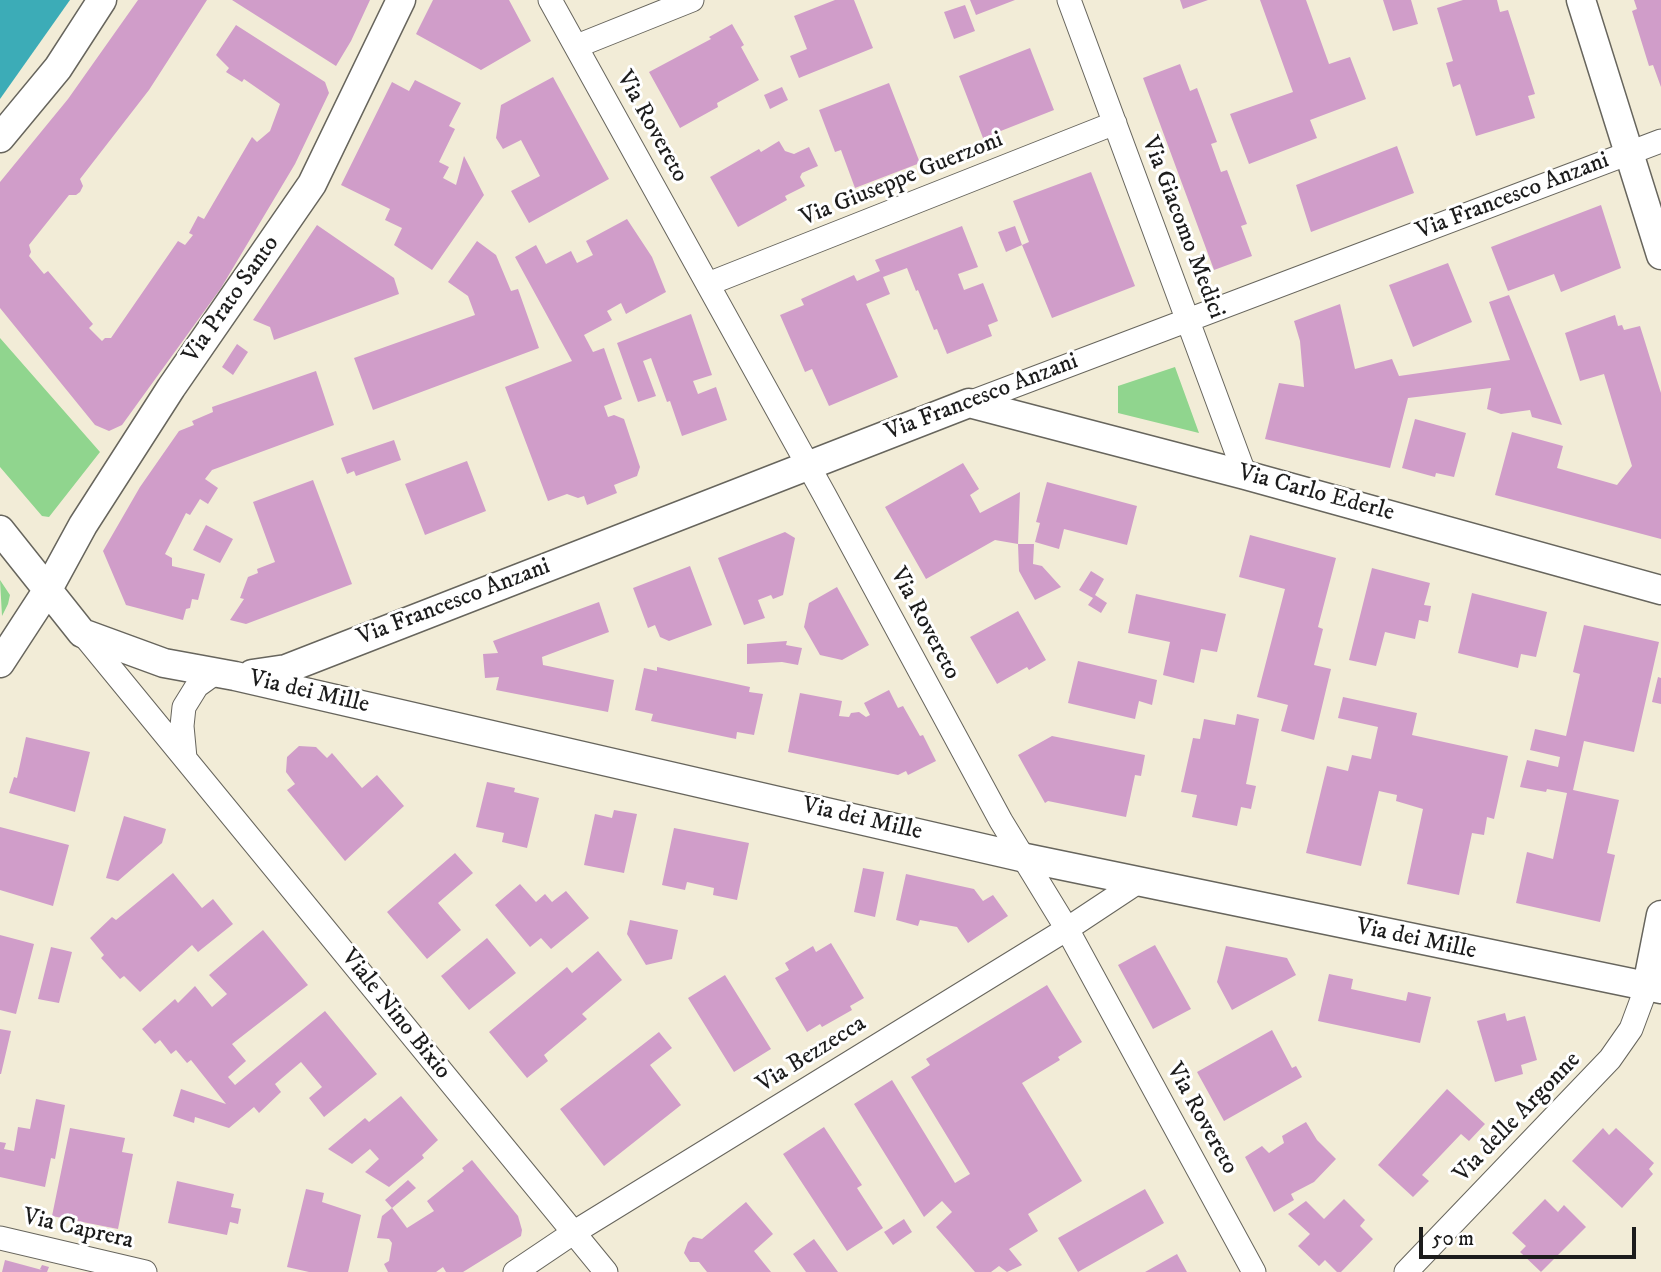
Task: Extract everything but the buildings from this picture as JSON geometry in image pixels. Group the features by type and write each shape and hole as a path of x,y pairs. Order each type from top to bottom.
{"street":[{"path":"0,138 58,68 102,0"},
{"name":"Via Prato Santo","path":"0,663 47,591 83,525 171,388 312,184 401,0"},
{"name":"Via Rovereto","path":"550,0 808,464 1021,857 1067,929 1254,1272"},
{"path":"577,46 692,0"},
{"name":"Via Giacomo Medici","path":"1069,0 1245,475"},
{"path":"1581,0 1661,254"},
{"name":"Via Giuseppe Guerzoni","path":"708,285 1115,123"},
{"name":"Via Francesco Anzani","path":"225,675 286,669 808,464 1661,141"},
{"name":"Via Carlo Ederle","path":"969,403 1245,475 1661,590"},
{"name":"Viale Nino Bixio","path":"0,530 47,591 606,1272"},
{"name":"Via dei Mille","path":"82,633 164,663 1021,857 1654,987"},
{"name":"Via Francesco Anzani","path":"338,648 331,662 330,676 345,702"},
{"path":"185,758 182,726 184,707 197,686 225,675"},
{"name":"Via Bezzecca","path":"515,1272 573,1233 1067,929 1138,882"},
{"path":"1654,987 1661,915"},
{"name":"Via delle Argonne","path":"1406,1272 1610,1059 1631,1029 1654,987"},
{"name":"Via Caprera","path":"0,1238 145,1272"}],"green space":[{"path":"0,338 100,452 49,517 42,516 0,467"},
{"path":"1175,367 1199,433 1118,413 1118,386"},
{"path":"0,580 10,595 2,616"}],"water":[{"path":"0,0 70,0 0,99"}]}
